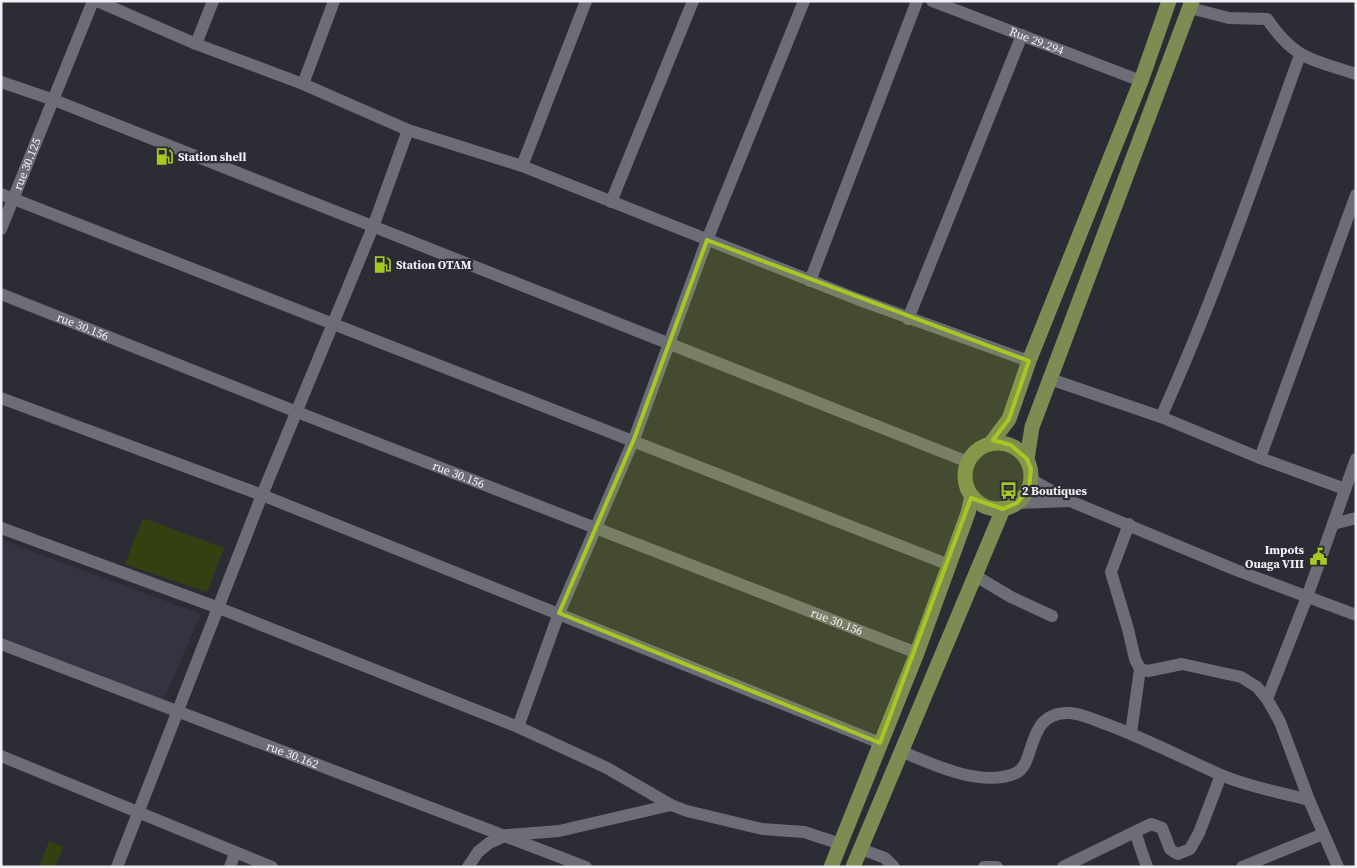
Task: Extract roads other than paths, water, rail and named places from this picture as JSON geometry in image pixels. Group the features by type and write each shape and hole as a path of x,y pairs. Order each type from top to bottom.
{"main road":[{"path":"991,443 1012,445 1027,459 1031,469 1032,480 1029,489 1017,503 1002,509 988,507 972,496 965,478 968,462 974,453 991,443 1009,419 1029,362 1141,81 1169,1"},
{"path":"1027,459 1032,427 1191,4"},
{"path":"831,867 917,653 947,564 968,513 972,496"},
{"path":"853,867 903,752 1002,509"}],"street":[{"name":"rue 30.125","path":"1,229 7,196 54,100 93,1"},
{"path":"97,1 196,44 303,84 408,130 522,166 908,319 1029,362"},
{"path":"196,44 213,1"},
{"path":"303,84 334,1"},
{"path":"522,166 586,1"},
{"path":"611,202 692,1"},
{"path":"518,727 559,613 634,439 707,240 804,1"},
{"path":"810,281 917,1"},
{"name":"Rue 29.294","path":"932,1 1141,81"},
{"path":"1191,4 1229,18 1267,19 1280,38 1300,56 1356,74"},
{"path":"908,319 1022,35"},
{"path":"1160,417 1190,350 1240,221 1300,56"},
{"path":"1,82 54,100 968,462"},
{"path":"118,867 262,495 373,227 408,130"},
{"path":"1260,458 1356,195"},
{"path":"7,196 333,324 634,439 947,564"},
{"name":"rue 30.156","path":"1,294 297,412 917,653"},
{"path":"1050,379 1160,417 1260,458 1345,489"},
{"path":"1,398 262,495 880,743"},
{"path":"1267,699 1307,598 1356,459"},
{"path":"1032,480 1070,501 1307,598 1356,615"},
{"path":"1017,503 1070,501"},
{"path":"1333,524 1356,518"},
{"path":"1129,524 1111,572 1125,616 1135,659 1140,668 1131,733"},
{"path":"1,528 219,608 518,727 607,768 671,805 694,813 762,830 804,832 841,844"},
{"path":"974,575 1011,597 1052,616"},
{"name":"rue 30.162","path":"1,644 507,835 586,867"},
{"path":"1140,668 1148,671 1182,664 1241,677 1256,687 1267,699 1280,722 1309,800 1338,867"},
{"path":"903,752 957,774 1005,776 1017,772 1024,765 1036,732 1051,717 1058,714 1072,713 1131,733 1221,775 1250,785 1309,800"},
{"path":"1,756 140,811 235,853 272,867"},
{"path":"1178,854 1185,852 1193,845 1221,775"},
{"path":"468,867 478,852 489,843 507,835 559,831 671,805"},
{"path":"1063,867 1150,824 1157,825 1164,833 1170,849 1178,854 1182,867"},
{"path":"1135,832 1147,867"},
{"path":"1242,867 1323,834"},
{"path":"860,849 885,858 894,867"},
{"path":"230,867 235,853"}],"place":[{"name":"Station shell","path":"164,157"},
{"name":"Station OTAM","path":"382,265"},
{"name":"2 Boutiques","path":"1008,491"},
{"name":"Impots Ouaga VIII","path":"1318,557"}]}
